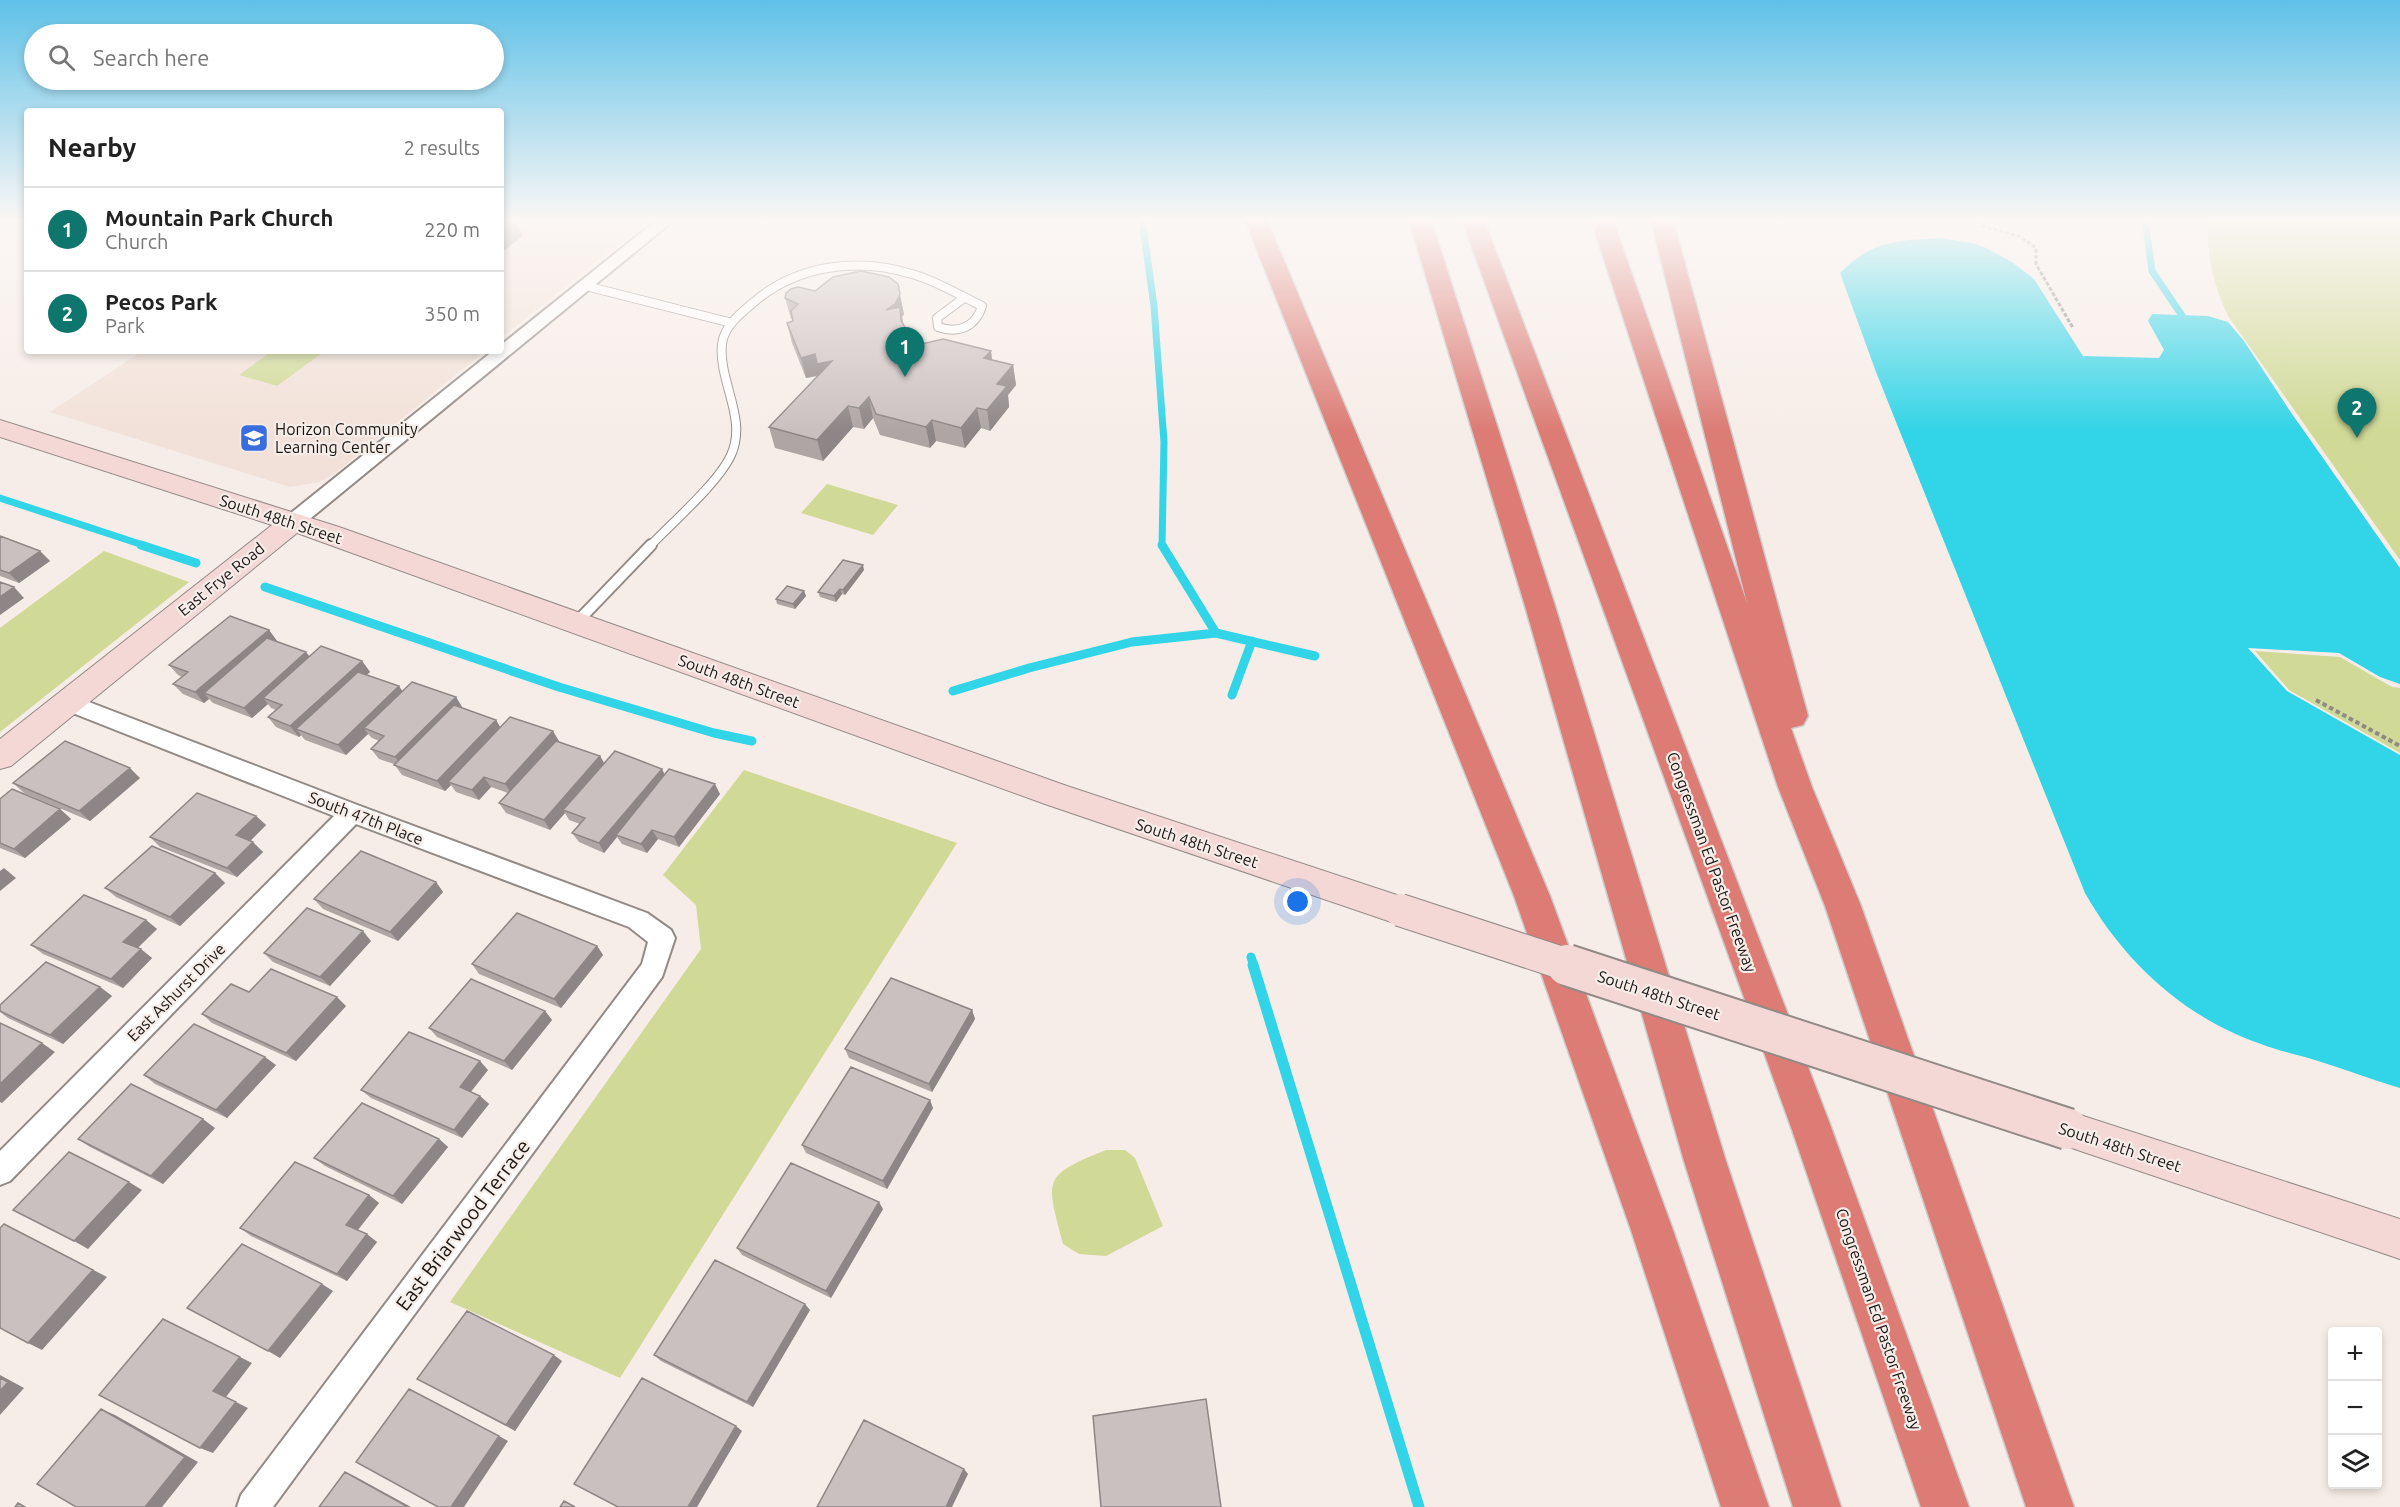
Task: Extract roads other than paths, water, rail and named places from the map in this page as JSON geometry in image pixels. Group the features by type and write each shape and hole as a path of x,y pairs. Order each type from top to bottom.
{"highway":[{"path":"1285,290 1532,896 1644,1207 1745,1507"},
{"path":"1442,290 1540,606 1699,1139 1817,1507"},
{"name":"Congressman Ed Pastor Freeway","path":"1499,290 1807,1117 1946,1507"},
{"path":"1626,290 1795,786 1844,906 2050,1507"},
{"path":"1681,290 1844,906"}],"street":[{"name":"East Frye Road","path":"504,352 581,290"},
{"name":"East Frye Road","path":"0,757 502,354"},
{"name":"South 48th Street","path":"0,428 440,572 1056,795 2400,1239"},
{"name":"South 47th Place","path":"68,702 352,813 638,920 662,938"},
{"name":"East Ashurst Drive","path":"0,1171 352,813"},
{"name":"East Briarwood Terrace","path":"253,1507 653,969 662,938"}],"lane":[{"path":"604,290 732,322"},
{"path":"576,622 720,473 733,453 737,429 720,354 722,339 732,322 762,294 769,290"},
{"path":"950,290 982,306 980,316 963,330 953,331 938,327 937,318 964,298"}],"water":[{"path":"1846,290 2041,290 2083,356 2159,358 2164,350 2148,321 2152,314 2208,316 2228,322 2244,341 2400,568 2400,684 2380,677 2339,653 2248,648 2287,691 2400,755 2400,1088 2233,1033 2182,1003 2159,985 2118,942 2085,893 1876,372"}],"waterway":[{"path":"1152,290 1164,442 1162,545"},
{"path":"2165,290 2187,323"},
{"path":"0,498 146,546"},
{"path":"141,545 196,563"},
{"path":"1162,545 1216,633"},
{"path":"265,587 559,687 714,733 752,741"},
{"path":"953,691 1029,668 1132,642 1216,633"},
{"path":"1216,633 1252,641"},
{"path":"1232,695 1252,641"},
{"path":"1252,641 1315,656"},
{"path":"1251,957 1254,966"},
{"path":"1253,965 1419,1507"}],"place":[{"name":"Mountain Park Church","path":"905,377"},
{"name":"Horizon Community Learning Center","path":"254,438"},
{"name":"Pecos Park","path":"2357,438"}]}
